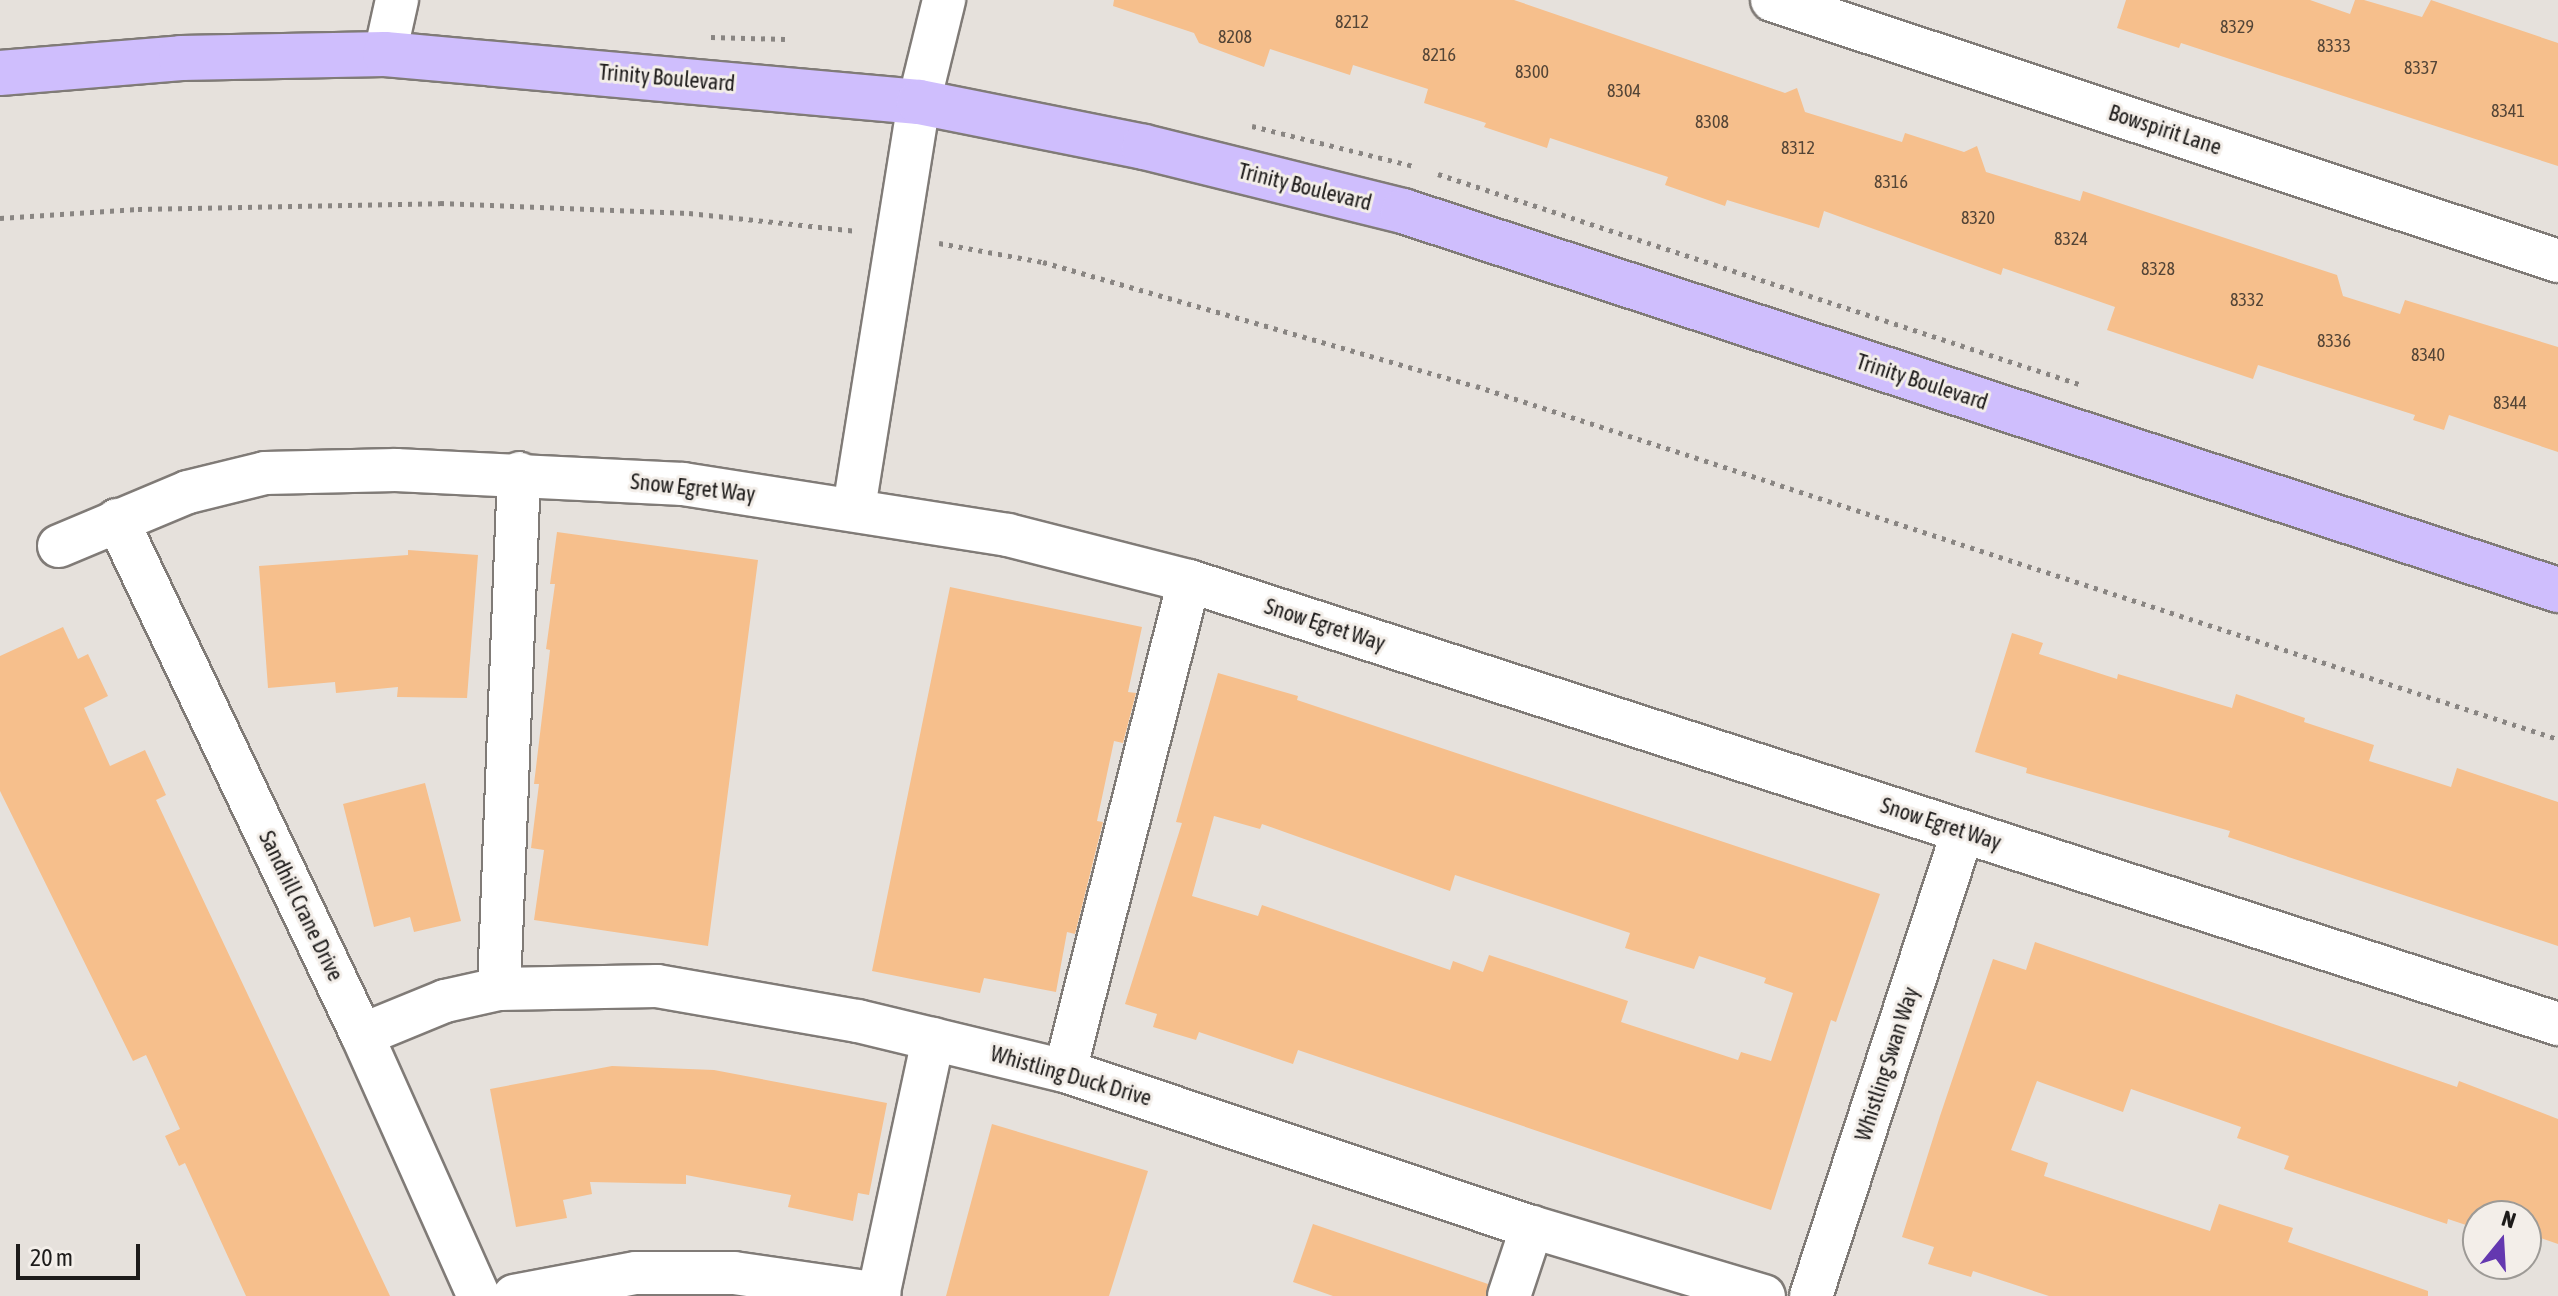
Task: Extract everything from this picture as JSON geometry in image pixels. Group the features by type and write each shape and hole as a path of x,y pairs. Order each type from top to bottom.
{"main road":[{"name":"Trinity Boulevard","path":"0,73 181,58 385,54 919,102 1144,147 1403,211 2558,590"}],"street":[{"path":"385,54 397,0"},
{"path":"854,508 919,102 944,0"},
{"name":"Bowspirit Lane","path":"1772,0 2558,261"},
{"name":"Snow Egret Way","path":"59,546 188,492 265,473 519,473 683,484 854,508 1008,535 1189,581 2558,1024"},
{"path":"499,989 519,473"},
{"name":"Sandhill Crane Drive","path":"117,520 362,1035 479,1296"},
{"path":"1065,1071 1189,581"},
{"name":"Whistling Swan Way","path":"1811,1296 1963,831"},
{"name":"Whistling Duck Drive","path":"362,1035 445,1001 499,989 657,986 933,1039 1065,1071 1532,1227 1764,1296"},
{"path":"514,1296 636,1273 734,1273 879,1295 933,1039"},
{"path":"1509,1296 1532,1227"}],"path":[{"path":"0,218 138,209 440,203 689,213 897,236 1043,262 1476,386 2558,739"}],"building":[{"path":"1114,0 1514,0 1785,93 1797,88 1805,112 1902,142 1905,133 1964,152 1977,146 1986,172 2080,201 2083,191 2337,275 2343,296 2400,314 2405,300 2558,347 2558,452 2449,415 2444,430 2413,420 2415,415 2258,365 2253,379 2107,330 2115,307 2003,268 2001,275 1824,211 1819,228 1727,200 1725,206 1665,185 1668,177 1550,138 1547,148 1484,127 1486,123 1424,103 1428,89 1353,65 1350,75 1270,49 1264,67 1199,43 1194,33 1113,6"},
{"path":"2126,0 2310,0 2350,14 2355,0 2364,0 2422,17 2431,0 2558,43 2558,166 2181,43 2179,48 2117,28"},
{"path":"557,532 758,560 708,946 534,920 544,850 531,848 539,784 534,784 550,650 546,649 555,584 550,584"},
{"path":"408,550 478,555 467,698 397,697 398,687 336,693 335,682 268,688 259,566 408,555"},
{"path":"950,587 1142,627 1128,692 1136,693 1123,743 1114,741 1097,821 1103,822 1075,934 1067,932 1056,992 984,978 980,993 872,971"},
{"path":"63,627 78,659 88,654 108,696 84,708 110,766 145,750 166,795 156,800 390,1296 246,1296 185,1163 179,1166 165,1136 180,1129 146,1055 133,1061 0,791 0,656"},
{"path":"2012,633 2043,643 2039,654 2117,679 2118,674 2232,708 2236,694 2305,718 2304,722 2374,745 2369,761 2451,787 2457,768 2558,802 2558,946 2228,837 2230,831 2026,773 2027,768 1975,752"},
{"path":"1218,673 1298,696 1297,700 1880,894 1836,1022 1831,1020 1771,1210 1298,1050 1293,1064 1199,1032 1196,1040 1153,1027 1157,1014 1125,1004 1182,823 1176,822","holes":["1214,816 1260,829 1262,824 1450,891 1455,875 1630,933 1625,948 1694,969 1699,956 1766,978 1764,983 1793,993 1771,1061 1741,1052 1738,1060 1621,1022 1628,1001 1489,955 1483,972 1453,961 1450,970 1262,905 1258,916 1192,896"]},
{"path":"425,783 461,921 414,932 410,917 374,927 343,804"},
{"path":"2035,942 2457,1087 2459,1081 2558,1119 2558,1244 2542,1238 2542,1200 2462,1200 2462,1224 2448,1219 2447,1224 2284,1169 2289,1156 2237,1138 2241,1127 2131,1089 2123,1112 2037,1081 2011,1150 2048,1163 2044,1176 2210,1231 2219,1204 2293,1228 2288,1242 2428,1291 2428,1296 2049,1296 1973,1271 1971,1277 1928,1264 1934,1247 1902,1237 1940,1116 1993,959 2026,970"},
{"path":"612,1066 714,1070 887,1103 869,1195 858,1193 853,1221 788,1207 791,1195 686,1175 686,1184 590,1182 592,1194 563,1200 567,1218 516,1227 490,1089"},
{"path":"992,1124 1148,1171 1109,1296 946,1296"},
{"path":"1313,1224 1488,1284 1486,1296 1333,1296 1293,1282"}]}
